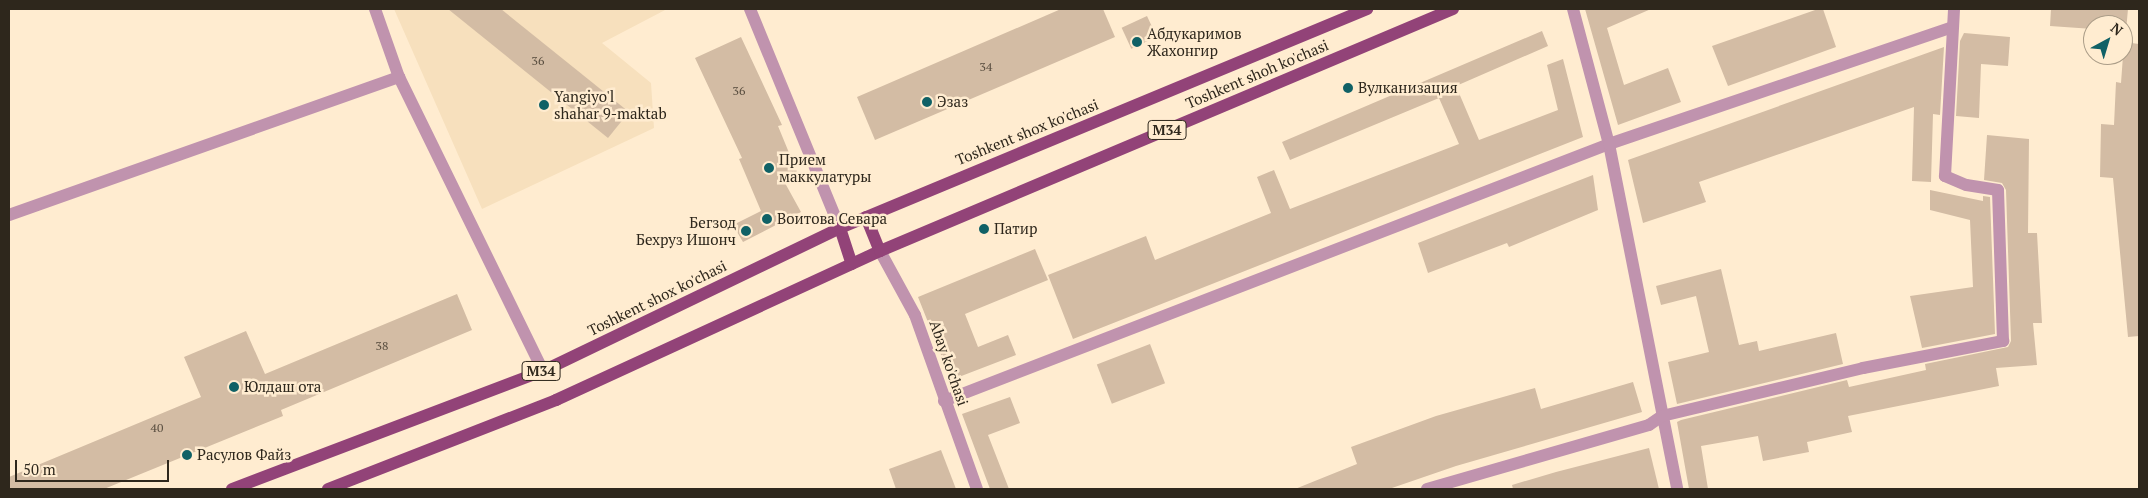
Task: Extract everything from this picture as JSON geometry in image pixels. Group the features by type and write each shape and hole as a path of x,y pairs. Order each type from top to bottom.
{"main road":[{"name":"Toshkent shox ko'chasi","path":"232,489 543,371 840,228 1367,9"},
{"name":"Toshkent shoh ko'chasi","path":"880,251 1453,9"},
{"path":"866,217 880,251"},
{"path":"840,228 852,264"},
{"name":"M34","path":"328,489 556,400 880,251"}],"street":[{"path":"375,9 399,77 543,371"},
{"path":"750,9 840,228"},
{"path":"1573,9 1609,144 1677,489"},
{"path":"1427,489 1649,425 1662,416 1863,368 2003,341 1998,190 1966,185 1945,176 1954,9"},
{"path":"944,400 1609,144 1952,27"},
{"path":"9,215 399,77"},
{"name":"Abay ko'chasi","path":"880,251 915,315 977,489"}],"shaded area":[{"name":"Yangiyo'l shahar 9-maktab","path":"394,9 667,9 602,43 651,83 654,128 482,209"}],"building":[{"path":"448,9 501,9 629,112 608,138"},
{"path":"1061,9 1103,9 1115,37 875,140 857,97"},
{"path":"1585,9 1651,9 1607,28 1624,85 1668,68 1681,102 1618,125"},
{"path":"1818,9 1823,9 1836,47 1728,86 1712,46"},
{"path":"2051,9 2128,9 2127,15 2083,15 2083,28 2050,26"},
{"path":"1147,16 1157,37 1131,49 1122,28"},
{"path":"1542,31 1548,46 1456,86 1479,140 1558,110 1547,65 1563,59 1583,137 1073,339 1048,275 1146,236 1155,260 1271,213 1257,177 1274,170 1290,209 1459,144 1439,98 1290,160 1282,142"},
{"path":"1964,33 2010,37 2008,66 1981,64 1979,118 1956,116 1960,41"},
{"path":"741,37 782,125 778,126 799,177 785,183 801,212 743,242 733,225 761,211 739,159 742,158 695,58"},
{"path":"2133,43 2139,44 2139,336 2128,337 2113,178 2100,177 2101,124 2114,125 2116,82 2121,83 2122,65 2133,65"},
{"path":"1944,47 1940,115 1933,114 1931,182 1912,181 1914,107 1699,182 1706,202 1643,223 1628,160"},
{"path":"1987,135 2029,139 2028,233 2037,233 2042,323 2033,323 2037,365 1996,368 1999,386 1848,416 1852,432 1807,442 1809,452 1763,461 1758,436 1701,446 1708,489 1689,489 1677,422 1681,420 1847,380 1849,387 1926,370 1925,364 2008,347 2011,341 2006,190 2002,183 1984,180"},
{"path":"1593,175 1598,210 1509,247 1507,243 1428,273 1418,243"},
{"path":"1930,190 1983,201 1983,196 1990,197 1995,334 1922,348 1910,296 1973,287 1970,220 1930,210"},
{"path":"1035,249 1048,280 965,314 978,347 1008,335 1016,355 951,380 918,297"},
{"path":"1721,269 1739,345 1757,341 1759,351 1836,333 1843,364 1677,404 1668,362 1709,352 1696,296 1661,305 1656,286"},
{"path":"457,294 472,330 281,410 283,416 104,489 9,489 9,477 201,397 184,357 246,331 265,374"},
{"path":"1150,344 1165,383 1112,404 1097,364"},
{"path":"1633,382 1642,412 1456,466 1389,489 1295,489 1357,464 1351,447 1436,416 1535,388 1541,409"},
{"path":"1010,397 1020,423 988,435 1009,489 990,489 962,414"},
{"path":"1649,448 1659,489 1513,489 1512,485"},
{"path":"941,450 956,489 896,489 889,469"}],"place":[{"name":"Абдукаримов Жахонгир","path":"1137,42"},
{"name":"Вулканизация","path":"1348,88"},
{"name":"Эзаз","path":"927,102"},
{"name":"Yangiyo'l shahar 9-maktab","path":"544,105"},
{"name":"Прием маккулатуры","path":"769,168"},
{"name":"Воитова Севара","path":"767,219"},
{"name":"Патир","path":"984,229"},
{"name":"Бегзод Бехруз Ишонч","path":"746,231"},
{"name":"Юлдаш ота","path":"234,387"},
{"name":"Расулов Файз","path":"187,455"}]}
